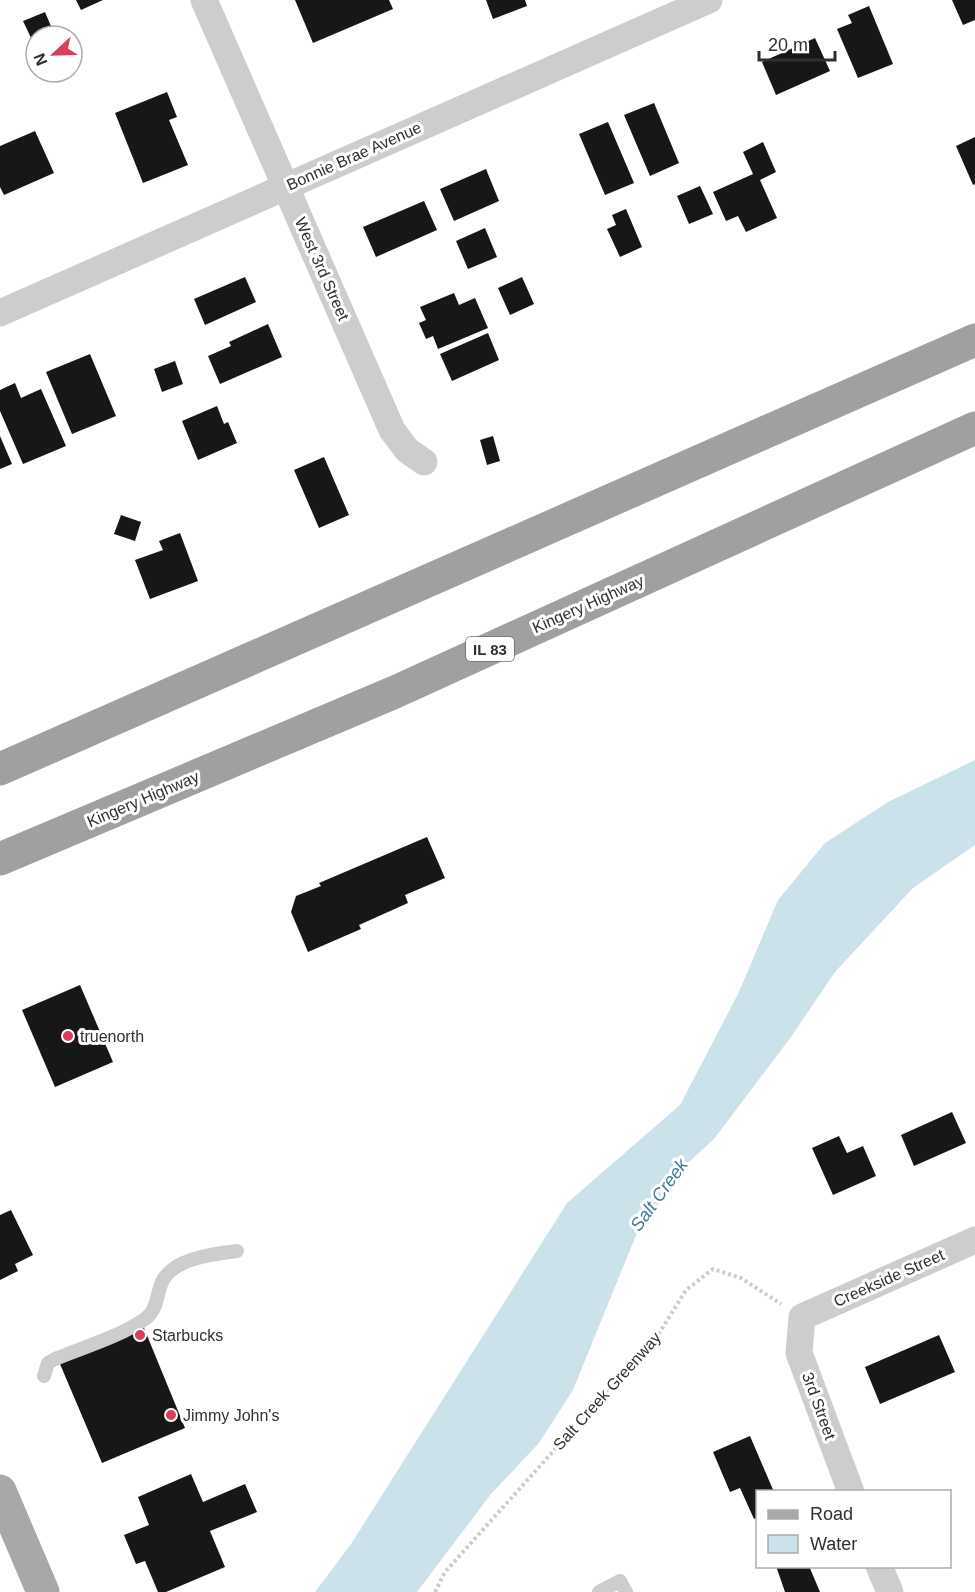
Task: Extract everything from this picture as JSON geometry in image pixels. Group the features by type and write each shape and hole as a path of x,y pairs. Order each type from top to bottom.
{"highway":[{"path":"0,769 975,340"},
{"name":"Kingery Highway","path":"0,859 395,692 975,428"}],"main road":[{"path":"0,1491 4,1527 43,1592"}],"street":[{"name":"West 3rd Street","path":"204,0 392,430 407,450 424,462"},
{"name":"Bonnie Brae Avenue","path":"0,313 709,0"},
{"name":"Creekside Street","path":"802,1317 975,1239"},
{"name":"3rd Street","path":"802,1317 800,1353 851,1490"},
{"path":"880,1568 890,1592"}],"lane":[{"path":"44,1376 48,1363 55,1359 147,1318 158,1302 163,1281 176,1268 198,1258 237,1251"},
{"path":"598,1592 620,1581 626,1592"}],"path":[{"name":"Salt Creek Greenway","path":"435,1592 445,1572 660,1332 686,1290 712,1269 741,1278 802,1317"}],"water":[{"path":"975,760 975,845 913,888 835,972 791,1037 714,1139 652,1196 573,1390 539,1443 491,1494 417,1592 315,1592 351,1544 567,1203 680,1105 738,994 778,900 825,843 888,802"}],"building":[{"path":"76,0 103,0 81,10"},
{"path":"295,0 389,0 393,9 313,43"},
{"path":"486,0 525,0 527,6 493,19"},
{"path":"952,0 975,0 975,20 963,25"},
{"path":"869,6 893,64 858,78 837,29 852,23 848,15"},
{"path":"45,12 50,24 24,24 23,21"},
{"path":"815,38 830,71 776,95 762,62"},
{"path":"167,92 177,117 169,120 188,165 143,183 115,113"},
{"path":"654,103 679,163 650,176 624,115"},
{"path":"608,122 634,183 605,195 579,134"},
{"path":"35,131 54,173 4,195 0,187 0,146"},
{"path":"975,137 975,184 973,185 956,146"},
{"path":"763,142 776,172 760,180 777,218 746,232 738,216 726,221 713,192 753,174 743,152"},
{"path":"486,169 499,201 454,221 440,189"},
{"path":"700,186 713,214 689,224 677,196"},
{"path":"424,201 437,230 376,257 363,227"},
{"path":"626,209 642,247 620,257 607,229 616,225 612,215"},
{"path":"485,228 497,257 468,269 456,241"},
{"path":"245,277 256,302 205,325 194,299"},
{"path":"522,277 534,304 510,315 498,288"},
{"path":"454,293 459,305 475,298 488,328 438,349 433,336 426,339 419,323 426,320 420,307"},
{"path":"268,324 282,357 220,384 208,356 231,346 229,342"},
{"path":"488,333 499,360 452,381 440,354"},
{"path":"90,354 116,416 72,434 46,372"},
{"path":"175,361 183,384 162,392 154,369"},
{"path":"15,383 21,398 41,389 66,446 23,464 0,411 0,390"},
{"path":"217,406 224,424 228,422 237,443 198,460 182,421"},
{"path":"0,436 12,464 0,469"},
{"path":"493,436 500,461 487,465 480,440"},
{"path":"324,457 349,515 319,528 294,470"},
{"path":"121,515 141,522 135,541 114,534"},
{"path":"180,533 198,581 150,599 135,560 163,550 159,541"},
{"path":"427,837 445,878 405,895 408,903 359,925 361,929 308,952 291,912 296,896 321,886 319,883"},
{"name":"truenorth","path":"80,985 113,1062 55,1087 22,1010"},
{"path":"952,1112 966,1143 914,1166 901,1135"},
{"path":"839,1136 847,1153 863,1146 876,1176 833,1195 812,1148"},
{"path":"11,1210 33,1255 15,1264 18,1271 0,1280 0,1215"},
{"path":"144,1328 185,1428 102,1463 60,1364"},
{"path":"939,1335 955,1372 880,1404 865,1367"},
{"path":"750,1436 773,1490 756,1490 756,1518 754,1519 740,1488 730,1492 713,1452"},
{"path":"191,1474 203,1502 245,1484 257,1512 210,1531 225,1567 166,1592 158,1592 145,1561 136,1564 124,1535 149,1525 138,1497"},
{"path":"777,1568 810,1568 820,1592 785,1592"}],"waterway":[{"name":"Salt Creek","path":"638,1226 680,1168"}],"place":[{"name":"truenorth","path":"68,1036"},
{"name":"Starbucks","path":"140,1335"},
{"name":"Jimmy John's","path":"171,1415"}]}
